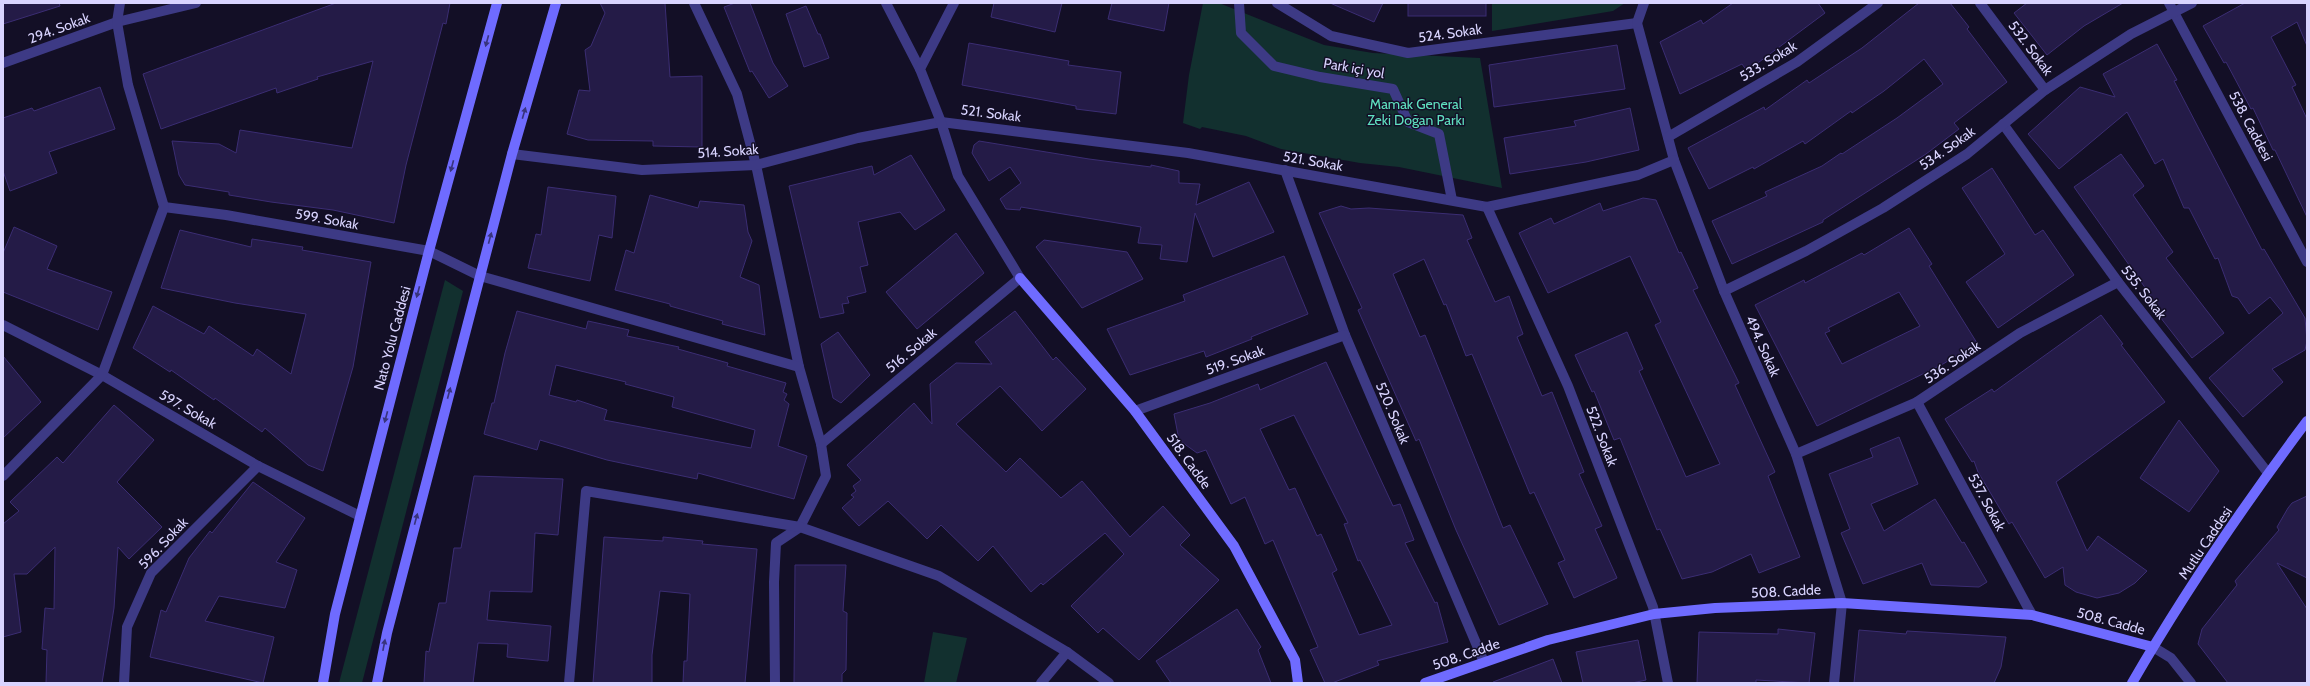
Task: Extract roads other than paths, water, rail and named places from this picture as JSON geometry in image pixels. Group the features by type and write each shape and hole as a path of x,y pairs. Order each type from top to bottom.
{"street":[{"path":"3,476 102,375 164,207 128,85 116,22 120,3"},
{"name":"294. Sokak","path":"3,63 116,22 196,3"},
{"name":"Nato Yolu Caddesi","path":"323,683 335,614 360,516 429,251 497,3"},
{"path":"377,683 387,633 512,154 556,3"},
{"path":"694,3 704,27 737,94 756,165 799,367 821,444 826,476 800,527 776,543 774,582 775,683"},
{"path":"886,3 920,69 941,122 958,176 1020,278"},
{"path":"920,69 954,3"},
{"name":"Park içi yol","path":"1240,3 1241,33 1274,66 1320,77 1393,89 1408,122 1439,134 1452,200"},
{"name":"524. Sokak","path":"1276,3 1331,36 1408,53 1637,23"},
{"path":"1637,23 1644,3"},
{"name":"533. Sokak","path":"1668,137 1797,62 1878,3"},
{"name":"532. Sokak","path":"1980,3 2045,90"},
{"name":"538. Caddesi","path":"2169,3 2307,262"},
{"name":"534. Sokak","path":"1724,291 1806,251 1883,208 1967,154 2045,90 2131,34 2192,3"},
{"name":"494. Sokak","path":"1637,23 1674,160 1724,291 1796,454 1842,603 1834,683"},
{"name":"514. Sokak","path":"512,154 642,170 756,165 858,138 941,122"},
{"name":"521. Sokak","path":"941,122 1180,152 1487,207 1638,175 1674,160"},
{"name":"535. Sokak","path":"2003,124 2118,282 2268,473"},
{"name":"520. Sokak","path":"1285,170 1345,335 1484,662"},
{"name":"599. Sokak","path":"164,207 234,216 429,251 480,276 799,367"},
{"name":"522. Sokak","path":"1487,207 1568,386 1654,614 1668,683"},
{"name":"518. Cadde","path":"1020,278 1135,411 1234,546 1295,660 1298,683"},
{"name":"516. Sokak","path":"821,444 1020,278"},
{"name":"536. Sokak","path":"1796,454 1917,402 2020,333 2118,282"},
{"name":"597. Sokak","path":"3,324 102,375 258,466 360,516"},
{"name":"519. Sokak","path":"1135,411 1345,335"},
{"name":"537. Sokak","path":"1917,402 2032,615"},
{"name":"Mutlu Caddesi","path":"2132,683 2153,647 2268,473 2307,421"},
{"name":"596. Sokak","path":"124,683 127,627 151,573 258,466"},
{"path":"569,683 586,491 800,527 939,576 1067,652 1109,683"},
{"name":"508. Cadde","path":"1426,683 1548,640 1654,614 1715,608 1842,603 2032,615 2153,647"},
{"path":"2153,647 2171,658 2191,683"},
{"path":"1041,683 1067,652"}],"park label":[{"name":"Mamak General Zeki Doğan Parkı","path":"1416,112"}]}
